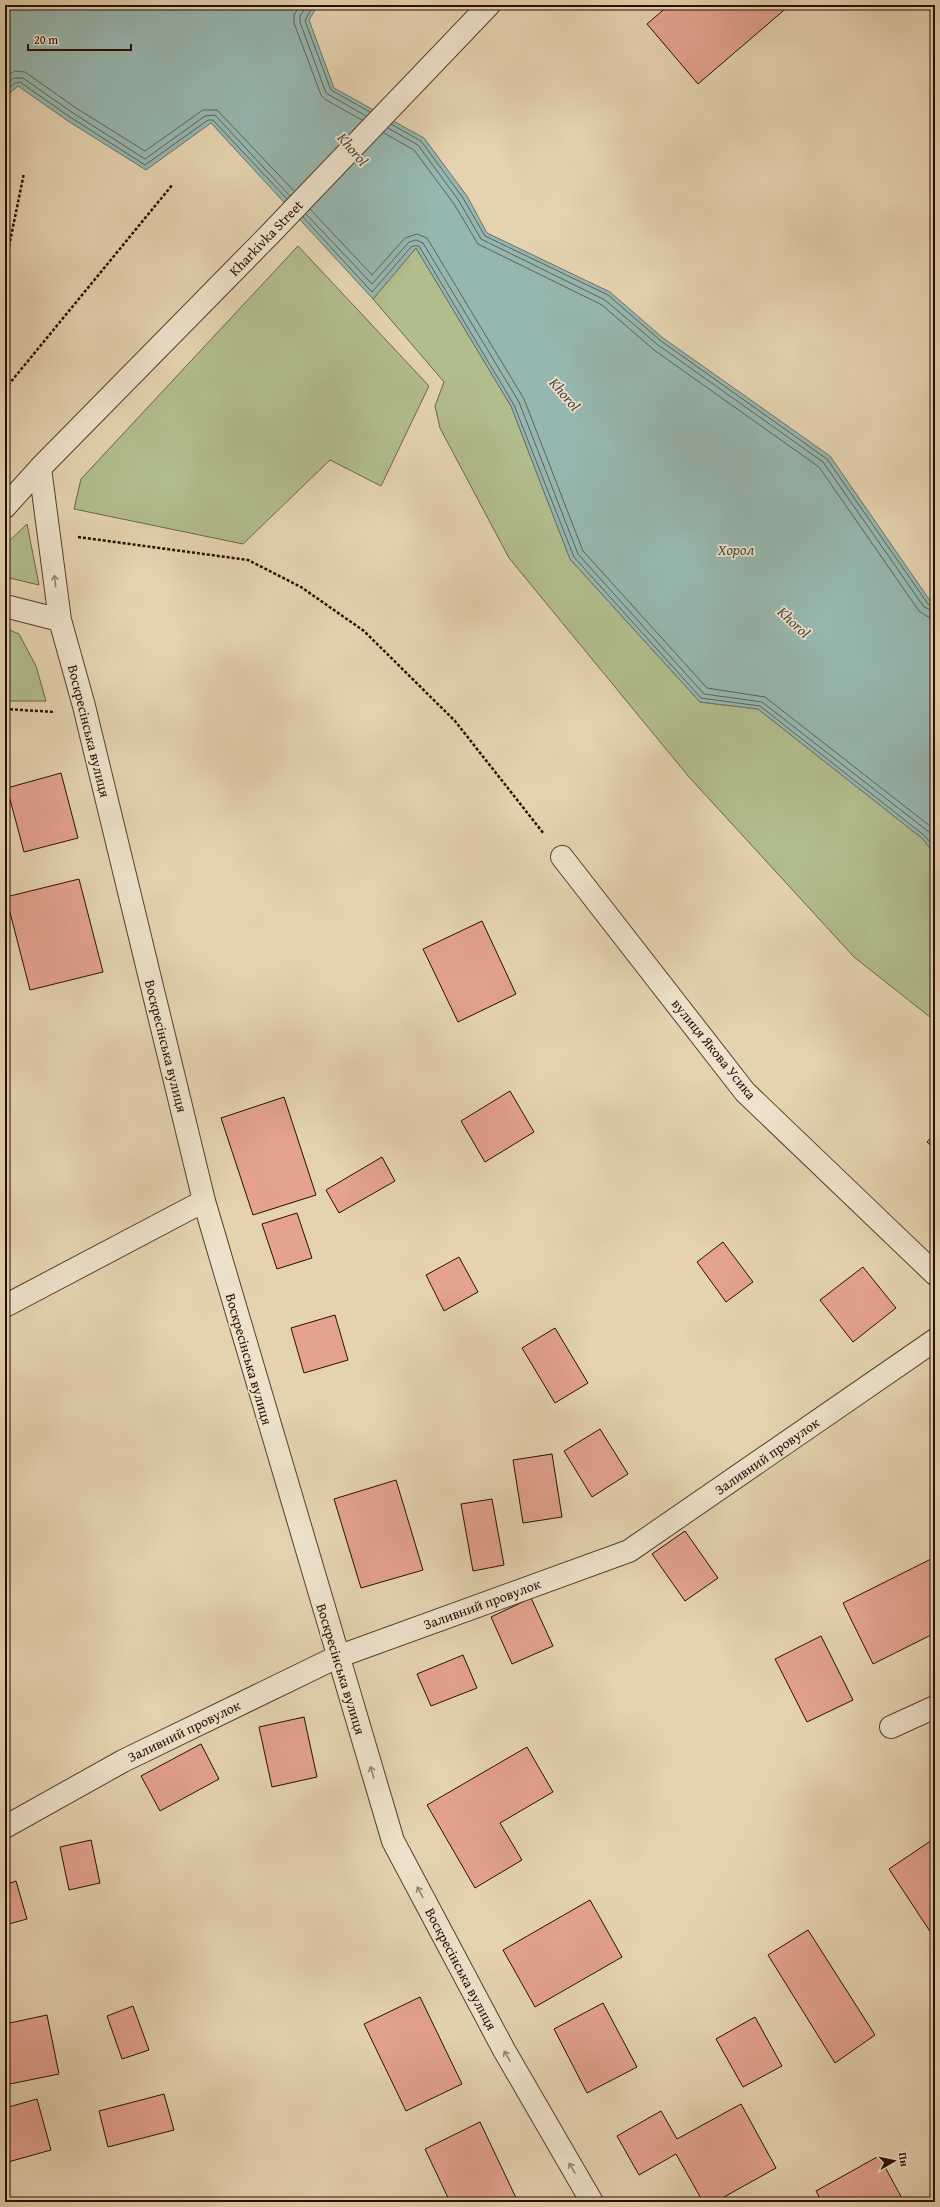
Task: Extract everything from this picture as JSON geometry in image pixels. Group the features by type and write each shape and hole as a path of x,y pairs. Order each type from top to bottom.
{"street":[{"name":"Kharkivka Street","path":"5,507 40,468 271,233 489,5"},
{"name":"Воскресінська вулиця","path":"40,468 60,620 84,706 204,1202 337,1657 393,1840 504,2050 592,2202"},
{"path":"5,606 60,620"},
{"name":"вулиця Якова Усика","path":"562,857 746,1092 935,1274"},
{"path":"5,1306 204,1202"},
{"name":"Заливний провулок","path":"5,1827 123,1761 337,1657 628,1551 935,1340"},
{"path":"891,1728 935,1707"}],"path":[{"path":"5,266 24,173"},
{"path":"5,389 173,184"},
{"path":"76,537 248,560 301,587 364,631 455,721 562,857"},
{"path":"5,709 60,713"}],"green space":[{"path":"298,246 429,386 381,486 330,460 243,544 74,509 81,479"},
{"path":"416,248 511,406 570,559 700,702 758,709 923,839 935,855 935,1021 854,957 689,777 509,558 440,428 435,406 444,382 373,299"},
{"path":"27,524 39,585 5,577 5,545"},
{"path":"5,628 19,634 36,666 46,701 5,701"}],"water":[{"name":"Хорол","path":"5,5 318,5 309,20 334,88 424,138 467,196 487,233 610,292 663,338 830,456 931,602 935,604 935,855 923,839 758,709 700,702 570,559 511,406 416,248 373,299 211,123 146,170 68,121 18,86 5,97"}],"building":[{"path":"669,5 790,5 698,84 647,24"},
{"path":"61,773 78,838 24,852 7,788"},
{"path":"79,879 103,972 30,990 6,897"},
{"path":"482,921 516,994 458,1022 423,949"},
{"path":"510,1091 534,1132 485,1162 461,1121"},
{"path":"284,1097 316,1195 253,1215 221,1118"},
{"path":"935,1133 935,1149 927,1142"},
{"path":"382,1157 395,1181 339,1213 326,1190"},
{"path":"297,1213 312,1258 277,1269 262,1224"},
{"path":"723,1242 753,1282 726,1302 697,1262"},
{"path":"459,1257 478,1292 444,1311 426,1275"},
{"path":"863,1267 896,1308 853,1342 820,1300"},
{"path":"335,1315 348,1360 304,1373 291,1328"},
{"path":"555,1328 588,1383 555,1403 522,1348"},
{"path":"600,1429 628,1474 592,1497 564,1451"},
{"path":"552,1454 562,1517 523,1523 513,1460"},
{"path":"396,1480 423,1570 361,1588 334,1499"},
{"path":"492,1499 504,1565 473,1571 461,1504"},
{"path":"685,1531 718,1578 685,1601 652,1554"},
{"path":"935,1557 935,1633 873,1664 843,1603"},
{"path":"531,1598 553,1646 512,1664 491,1617"},
{"path":"821,1636 853,1700 807,1722 775,1659"},
{"path":"463,1655 477,1688 431,1706 417,1674"},
{"path":"304,1717 317,1777 272,1787 259,1727"},
{"path":"201,1744 219,1779 160,1811 141,1776"},
{"path":"527,1747 553,1792 500,1823 522,1860 475,1888 427,1805"},
{"path":"935,1838 935,1939 889,1869"},
{"path":"91,1840 100,1883 69,1890 60,1847"},
{"path":"16,1881 27,1919 5,1925 5,1885"},
{"path":"590,1900 622,1957 535,2007 503,1950"},
{"path":"808,1930 875,2035 835,2063 768,1955"},
{"path":"420,1997 462,2084 406,2111 364,2024"},
{"path":"603,2003 637,2067 587,2093 554,2029"},
{"path":"133,2006 149,2050 122,2059 107,2016"},
{"path":"47,2015 59,2074 5,2085 5,2024"},
{"path":"755,2017 782,2066 743,2087 716,2039"},
{"path":"164,2094 174,2130 108,2147 99,2111"},
{"path":"37,2099 51,2150 8,2162 5,2153 5,2108"},
{"path":"741,2104 776,2168 715,2202 703,2202 676,2154 639,2175 617,2136 661,2111 677,2139"},
{"path":"480,2122 518,2202 450,2202 425,2149"},
{"path":"879,2156 904,2202 822,2202 816,2191"}],"water label":[{"name":"Khorol","path":"353,149"},
{"name":"Khorol","path":"565,394"},
{"name":"Khorol","path":"794,622"}]}
